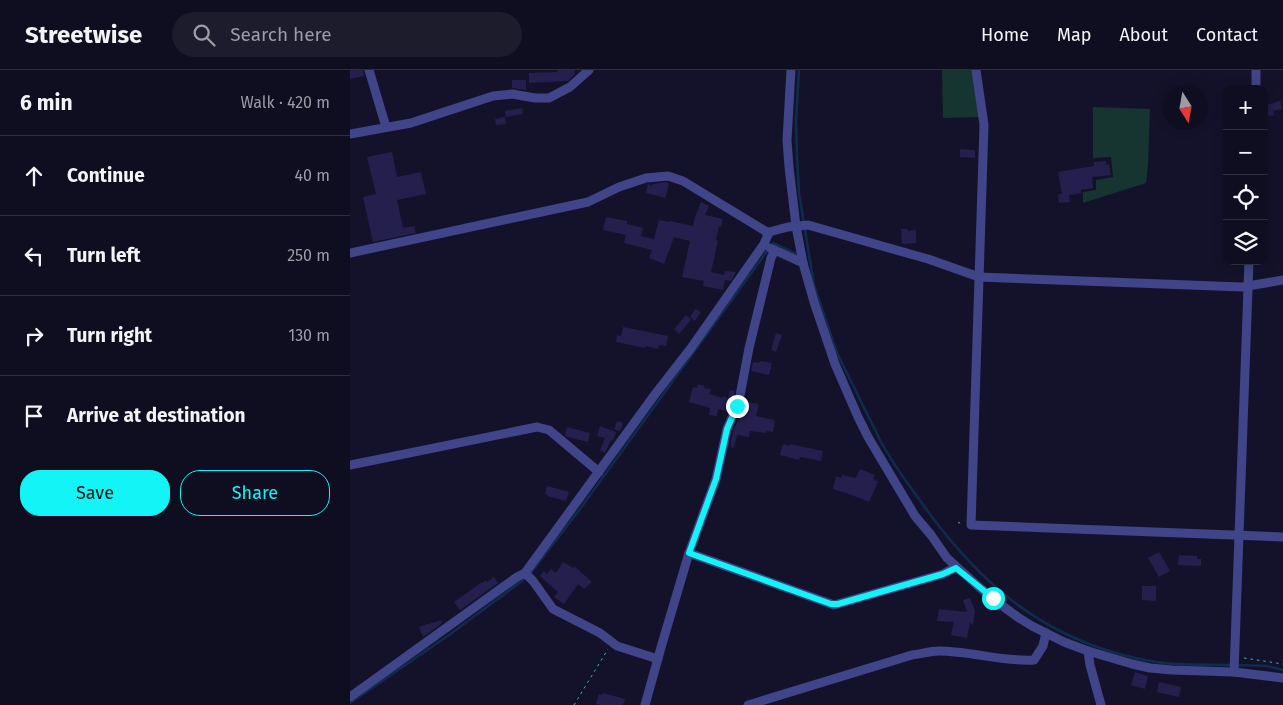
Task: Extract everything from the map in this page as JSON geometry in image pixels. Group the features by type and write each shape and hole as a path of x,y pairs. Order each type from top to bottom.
{"street":[{"path":"369,70 386,127"},
{"path":"350,134 411,123 493,96 512,94 535,98 549,98 570,86 589,70"},
{"path":"791,70 787,140 789,167 802,225 804,263 814,302 835,364 858,417 882,462 915,516 947,558 956,568 1004,607 1032,626 1064,642 1088,651 1150,668 1234,672 1283,678"},
{"path":"976,70 984,125 971,525 1283,537"},
{"path":"1256,70 1256,85"},
{"path":"350,252 588,202 646,178 668,176 683,181 769,232 802,225 928,259 979,277 1248,287 1283,280"},
{"path":"350,697 525,573 691,348 764,244 769,232"},
{"path":"764,244 804,263"},
{"path":"645,705 689,553 716,479 727,429 739,401 749,348 771,258 775,250"},
{"path":"1234,672 1249,265"},
{"path":"350,466 537,427 549,430 599,472"},
{"path":"689,553 834,605 943,574 956,568"},
{"path":"525,573 534,581 553,609 600,633 618,646 658,659"},
{"path":"748,705 912,655 937,651 998,659 1034,660 1043,646 1046,633"},
{"path":"1088,651 1101,705"}],"path":[{"path":"574,705 612,642"},
{"path":"1234,657 1283,664"}],"green space":[{"path":"942,70 973,70 980,117 943,118"},
{"path":"1093,107 1150,109 1148,164 1146,183 1083,203 1083,192 1096,190 1096,180 1113,177 1111,157 1093,158"}],"building":[{"path":"350,70 363,70 364,76 350,79"},
{"path":"557,70 574,70 575,74 568,81 529,83 529,73 558,72"},
{"path":"512,80 526,80 526,90 512,88"},
{"path":"1280,101 1282,109 1273,111 1274,115 1268,116 1268,105"},
{"path":"522,108 523,114 506,117 505,111"},
{"path":"505,117 506,124 496,125 495,119"},
{"path":"960,149 975,150 975,158 960,157"},
{"path":"392,152 397,177 421,172 426,194 397,200 403,228 414,226 416,233 373,242 363,197 376,194 367,157"},
{"path":"1106,161 1106,165 1109,164 1111,175 1092,177 1093,188 1069,195 1070,202 1059,203 1058,194 1062,194 1058,172 1094,166 1094,162"},
{"path":"666,182 669,184 665,198 646,193 648,184 652,186 653,184"},
{"path":"701,202 709,206 705,215 723,219 721,227 719,226 716,240 718,241 711,272 724,275 725,271 736,272 731,281 725,280 723,290 703,286 704,281 682,277 690,241 674,237 664,264 649,258 652,250 624,243 626,235 603,230 606,217 627,221 627,224 643,228 641,236 654,239 659,220 693,226"},
{"path":"901,229 907,229 908,231 916,230 916,243 902,244"},
{"path":"695,309 701,312 695,321 690,317"},
{"path":"686,315 691,320 679,334 674,329"},
{"path":"623,327 668,336 666,346 659,345 658,349 645,346 645,348 616,342 617,335 621,336"},
{"path":"776,333 782,335 776,352 771,350"},
{"path":"760,361 772,363 769,375 751,371 753,362 759,363"},
{"path":"698,384 705,386 704,388 711,389 709,394 723,398 723,396 728,398 730,390 735,391 728,411 718,409 717,416 709,415 710,408 689,402 693,387 697,388"},
{"path":"748,402 759,404 756,416 775,420 773,432 750,431 749,437 737,435 734,448 730,447 733,431 740,415 745,416"},
{"path":"617,421 623,423 620,431 614,429"},
{"path":"600,426 616,432 613,441 611,440 605,453 600,451 605,438 597,436"},
{"path":"567,427 590,433 588,442 567,437 565,435"},
{"path":"783,444 823,451 821,461 800,457 799,460 780,455"},
{"path":"860,469 875,475 873,479 878,482 869,502 833,489 836,476 841,478 842,475 856,478"},
{"path":"547,486 569,492 566,501 547,496 548,494 545,494"},
{"path":"1159,552 1170,571 1159,577 1148,558"},
{"path":"1179,555 1197,556 1197,559 1201,559 1201,566 1178,565"},
{"path":"563,562 573,568 574,566 592,582 584,589 578,584 564,604 554,597 558,592 540,576 544,571 547,574 551,569 556,573"},
{"path":"494,577 498,583 460,610 454,602 482,582 486,580 487,582"},
{"path":"1142,586 1156,586 1156,601 1142,600"},
{"path":"970,598 975,611 973,626 970,623 967,638 951,635 954,622 937,621 939,609 967,612 963,600"},
{"path":"441,620 442,623 423,637 419,627"},
{"path":"1135,672 1148,676 1145,689 1131,685"},
{"path":"1159,682 1181,687 1179,697 1157,692"},
{"path":"603,693 625,699 623,705 596,704 599,694 602,695"}],"waterway":[{"path":"799,70 796,120 799,193 814,285 837,353 881,442 914,492 942,530 992,584 1050,626 1082,641 1118,654 1165,663 1232,665"},
{"path":"530,574 580,509 773,243 798,255"},
{"path":"350,703 449,635 526,578"},
{"path":"1238,665 1267,666 1283,670"}],"route":[{"path":"737,406 727,429 716,479 689,553 831,604 838,604 943,574 956,568 993,598"}]}
